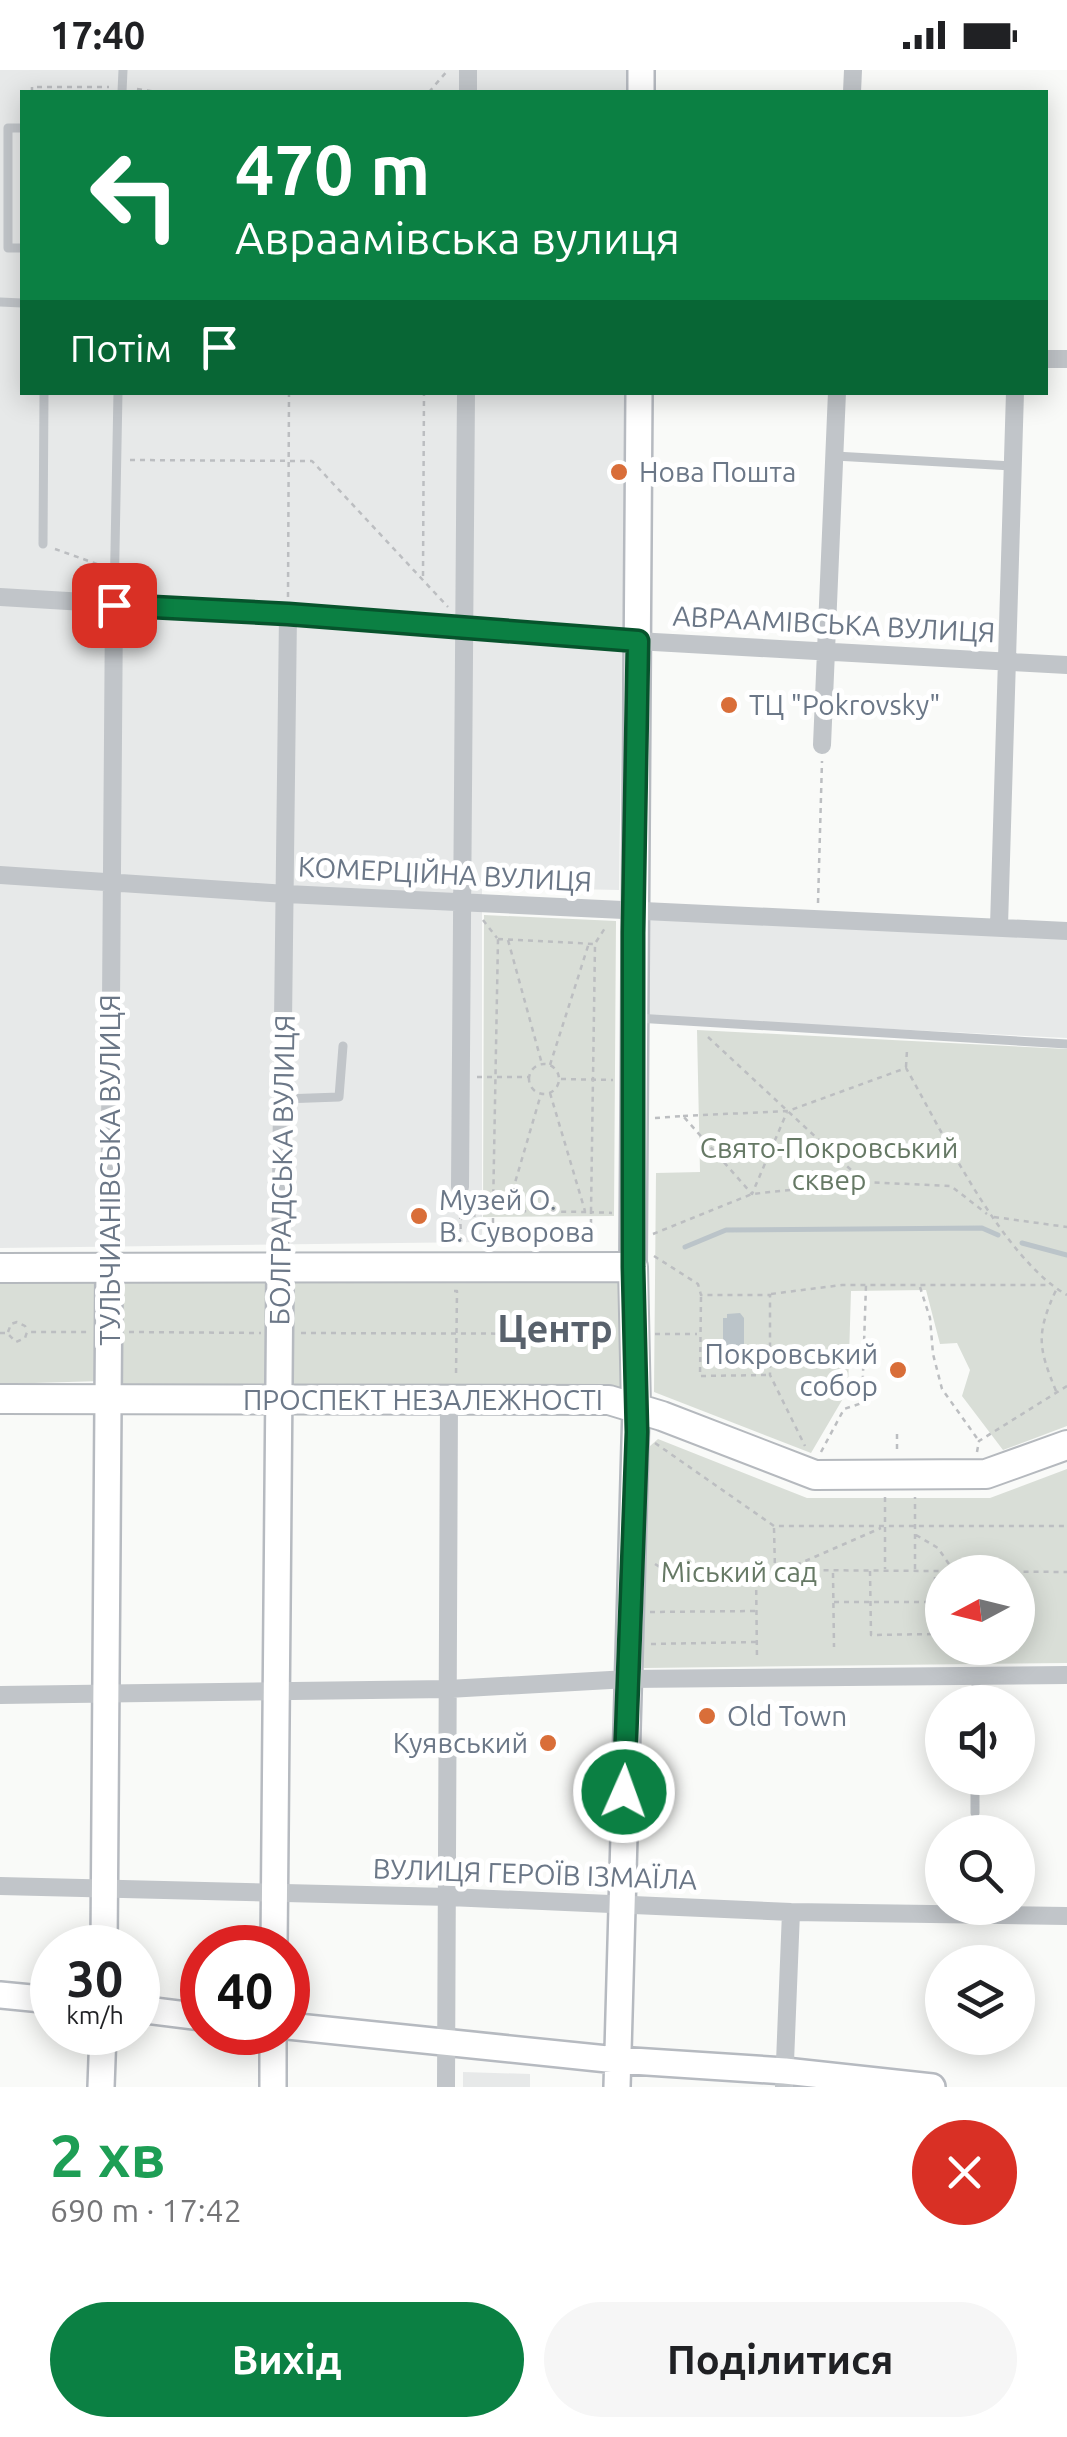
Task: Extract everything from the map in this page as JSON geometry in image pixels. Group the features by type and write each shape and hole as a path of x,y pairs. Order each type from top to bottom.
{"main road":[{"path":"617,2087 636,1407 634,911 640,395"},
{"path":"0,1268 280,1268 633,1254"},
{"name":"ТУЛЬЧИАНІВСЬКА ВУЛИЦЯ","path":"104,1925 108,1268"},
{"name":"БОЛГРАДСЬКА ВУЛИЦЯ","path":"274,1925 280,1268"},
{"name":"ПРОСПЕКТ НЕЗАЛЕЖНОСТІ","path":"0,1399 278,1399 452,1388 609,1400 815,1475 986,1474 1067,1445"},
{"path":"0,1995 30,1998"},
{"path":"310,2028 784,2079 932,2087"},
{"path":"101,2087 102,2055"},
{"path":"272,2087 273,2055"}],"street":[{"path":"460,1187 466,395"},
{"path":"822,745 837,395"},
{"path":"999,926 1014,395"},
{"name":"АВРААМІВСЬКА ВУЛИЦЯ","path":"0,597 466,626 638,641 1067,664"},
{"name":"ТУЛЬЧИАНІВСЬКА ВУЛИЦЯ","path":"108,1268 114,605"},
{"name":"БОЛГРАДСЬКА ВУЛИЦЯ","path":"280,1268 288,614"},
{"name":"КОМЕРЦІЙНА ВУЛИЦЯ","path":"0,875 286,894 1067,930"},
{"path":"446,2087 452,1388"},
{"path":"0,1694 448,1689 628,1679 1067,1676"},
{"name":"ВУЛИЦЯ ГЕРОЇВ ІЗМАЇЛА","path":"0,1886 449,1897 791,1912 1067,1916"},
{"path":"784,2079 791,1912"}],"lane":[{"path":"122,70 122,90"},
{"path":"20,128 8,128 8,248 20,248"},
{"path":"43,544 44,395"},
{"name":"ТУЛЬЧИАНІВСЬКА ВУЛИЦЯ","path":"114,605 118,395"},
{"path":"835,456 1012,466"},
{"path":"634,1018 1067,1044"},
{"path":"284,1099 339,1097 343,1046"},
{"path":"976,1676 976,1685"},
{"path":"974,1813 975,1795"}],"path":[{"path":"431,90 448,70"},
{"path":"32,90 122,90"},
{"path":"288,614 289,395"},
{"path":"422,580 424,395"},
{"path":"117,460 312,461 466,626"},
{"path":"43,544 115,570"},
{"path":"817,920 822,745"},
{"path":"493,1246 498,939 595,944 588,1212 591,1244"},
{"path":"508,940 542,1064"},
{"path":"559,1080 550,1065 589,943"},
{"path":"690,1021 864,1182"},
{"path":"908,1034 906,1068 991,1217 1049,1285 1067,1296"},
{"path":"550,1065 533,1068 530,1086 541,1094 550,1093 559,1080"},
{"path":"634,1119 788,1111 906,1068"},
{"path":"460,1077 529,1077"},
{"path":"559,1080 614,1080"},
{"path":"550,1093 588,1212"},
{"path":"507,1212 541,1094"},
{"path":"752,1194 788,1111"},
{"path":"682,1116 752,1194"},
{"path":"633,1254 752,1194 864,1182 950,1186 991,1217 1067,1227"},
{"path":"460,1187 461,1246"},
{"path":"460,1220 493,1212 614,1213"},
{"path":"633,1254 698,1284 700,1376 770,1375"},
{"path":"920,1285 942,1389 980,1441"},
{"path":"700,1296 866,1286 1049,1285"},
{"path":"818,1458 844,1410 862,1403 866,1286"},
{"path":"1056,1289 1042,1320 1040,1340 1056,1393"},
{"path":"452,1388 457,1290"},
{"path":"770,1294 770,1375 810,1456"},
{"path":"0,1333 8,1333 16,1342 25,1338 26,1326 11,1324 8,1333"},
{"path":"27,1332 99,1332"},
{"path":"122,1332 267,1333"},
{"path":"290,1333 616,1334"},
{"path":"649,1334 700,1334"},
{"path":"975,1458 980,1441 1067,1386"},
{"path":"896,1434 896,1452"},
{"path":"651,1439 774,1526 1067,1526"},
{"path":"885,1494 885,1571"},
{"path":"915,1494 915,1571"},
{"path":"774,1526 775,1570"},
{"path":"786,1570 885,1526"},
{"path":"915,1534 943,1555"},
{"path":"645,1558 662,1569 925,1571"},
{"path":"756,1570 757,1662"},
{"path":"833,1570 834,1647"},
{"path":"870,1570 871,1635 925,1634"},
{"path":"1035,1572 1067,1572"},
{"path":"834,1602 925,1602"},
{"path":"639,1612 756,1611"},
{"path":"645,1644 757,1642"}],"shaded area":[{"path":"0,70 630,70 630,90 20,90 20,395 626,395 619,890 482,887 482,1242 0,1248"},
{"path":"640,915 1067,939 1067,1038 639,1016"},
{"path":"740,1313 744,1318 744,1350 740,1350 740,1355 728,1355 723,1351 723,1318"},
{"path":"463,2072 530,2074 530,2087 463,2087"}],"green space":[{"path":"484,915 616,921 614,1216 483,1217"},
{"name":"Свято-Покровський сквер","path":"697,1030 1067,1049 1067,1426 1003,1450 962,1396 970,1370 957,1343 940,1344 926,1290 851,1291 848,1390 811,1453 654,1392 656,1173 700,1172"},
{"path":"0,1273 100,1277 102,1381 0,1384"},
{"path":"621,1279 624,1391 121,1387 121,1280"},
{"name":"Міський сад","path":"658,1439 807,1498 990,1498 1067,1469 1067,1663 1035,1663 1035,1555 925,1555 925,1665 644,1668 640,1664 650,1446"}],"waterway":[{"path":"685,1247 726,1230 982,1228 998,1235"},
{"path":"1022,1243 1067,1255"}],"place":[{"name":"Нова Пошта","path":"619,472"},
{"name":"ТЦ \"Pokrovsky\"","path":"729,705"},
{"name":"Музей О. В. Суворова","path":"419,1216"},
{"name":"Покровський собор","path":"898,1370"},
{"name":"Old Town","path":"707,1716"},
{"name":"Куявський","path":"548,1743"}],"district":[{"name":"Центр","path":"555,1329"}],"route":[{"path":"114,605 466,626 638,641 633,933 637,1432 624,1792"}]}
